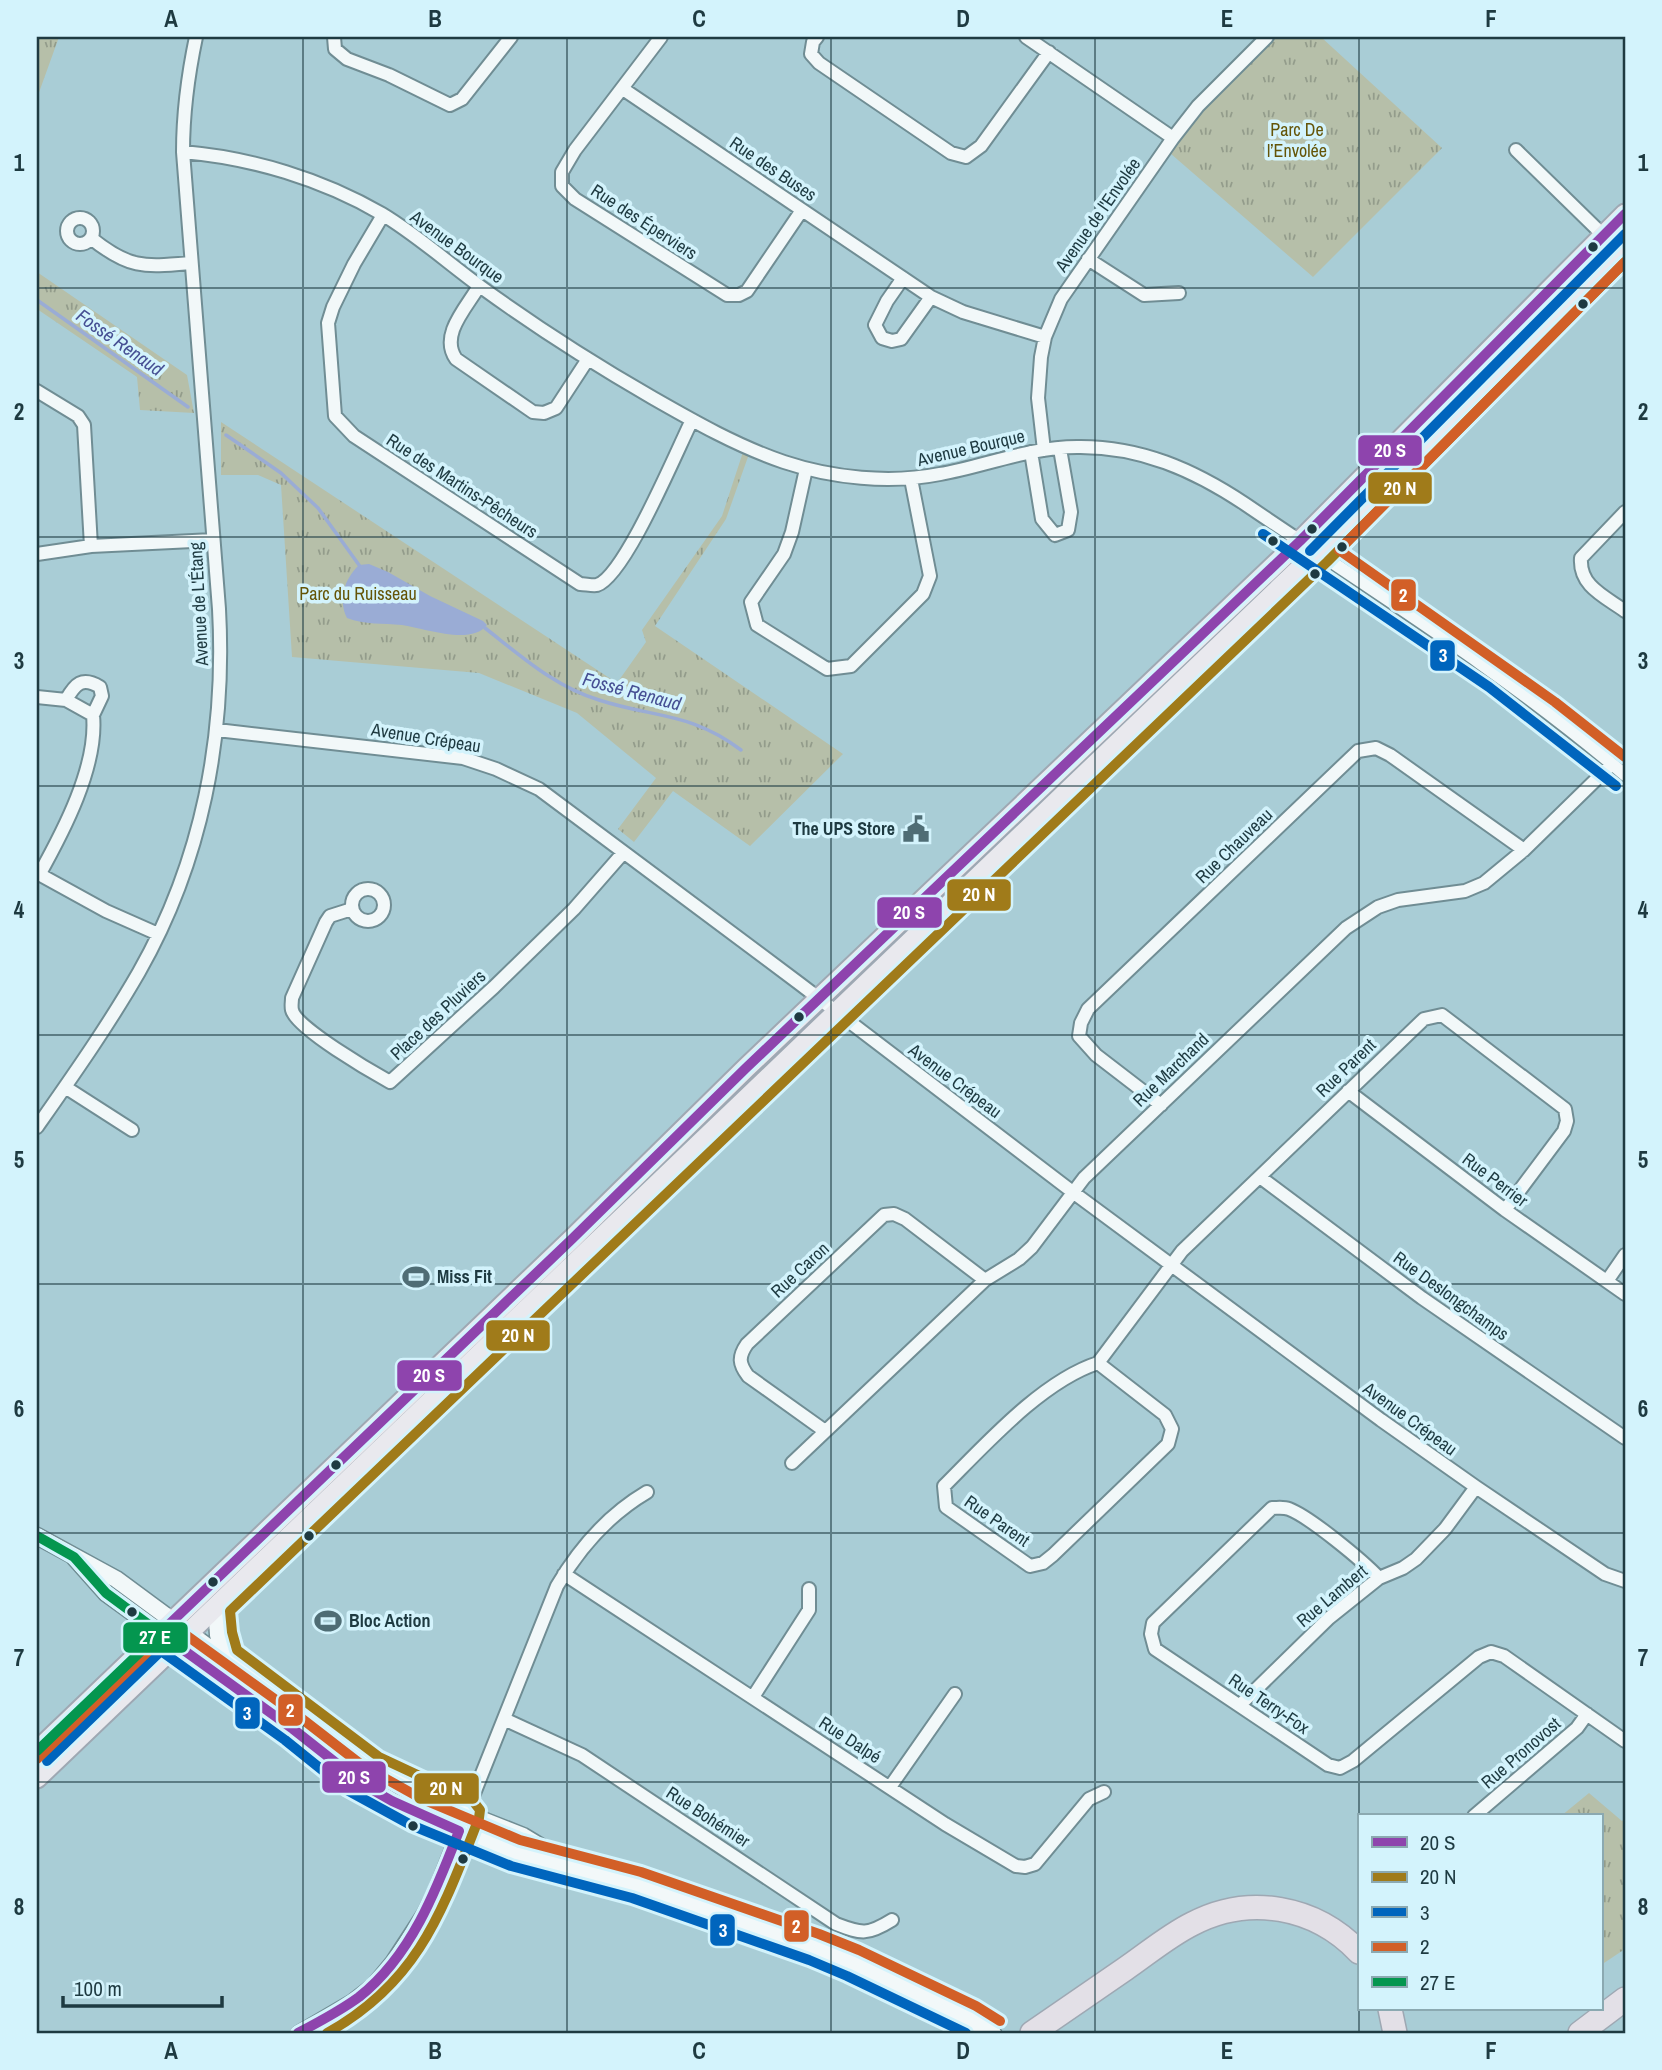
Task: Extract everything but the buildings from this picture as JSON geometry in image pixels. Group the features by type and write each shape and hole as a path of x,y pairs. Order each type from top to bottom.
{"highway":[{"path":"1032,2033 1059,2023 1186,1927 1213,1914 1232,1909 1269,1907 1302,1914 1329,1927 1358,1951"},
{"path":"1572,2033 1616,2005"},
{"path":"1580,2033 1616,2005"},
{"path":"1390,2010 1395,2033"}],"main road":[{"path":"37,1751 174,1632 216,1605 828,1006 1055,788 1625,214"},
{"path":"1055,788 1317,552 1625,242"},
{"path":"37,1778 174,1632 746,1068 828,1006"}],"street":[{"name":"Avenue de L'Étang","path":"37,1128 129,989 158,934 179,886 204,809 218,730 222,653 183,152 186,89 196,37"},
{"path":"334,37 335,49 347,59 450,105 463,99 511,37"},
{"name":"Rue des Éperviers","path":"662,37 575,150 562,172 562,186 575,199 727,295 739,295 747,291 802,210"},
{"path":"817,37 813,42 811,54 819,64 951,153 966,157 981,146 1049,52"},
{"path":"1026,37 1173,138"},
{"name":"Avenue de l'Envolée","path":"1060,449 1071,512 1068,530 1055,536 1042,519 1037,451 1038,398 1045,337 1061,299 1173,138 1198,106 1262,38"},
{"name":"Rue des Buses","path":"623,89 931,297 963,312 1045,337"},
{"path":"1516,150 1604,236"},
{"name":"Avenue Bourque","path":"183,152 243,161 285,172 331,189 383,215 480,286 588,359 692,420 746,448 806,469 911,479 1037,451 1076,447 1127,452 1171,463 1212,482 1317,552 1525,697 1625,775"},
{"name":"Rue des Martins-Pêcheurs","path":"383,215 354,264 328,323 335,416 354,436 580,584 597,584 610,574 635,538 692,420"},
{"path":"91,238 108,252 134,265 191,263"},
{"path":"1088,259 1144,295 1179,293"},
{"path":"903,278 875,325 882,338 892,341 901,339 931,297"},
{"path":"480,286 455,326 449,339 450,350 456,359 533,412 544,413 556,408 588,359"},
{"path":"37,391 78,416 84,425 91,546"},
{"path":"806,469 792,532 784,554 751,602 757,625 827,669 851,666 923,594 930,576 911,479"},
{"path":"1625,512 1581,558 1580,570 1585,581 1625,611"},
{"path":"37,554 91,546 213,540"},
{"path":"66,700 74,686 82,681 92,682 100,687 102,696 93,715 87,766 67,819 38,874 106,911 158,934"},
{"path":"37,697 66,700 93,715"},
{"name":"Avenue Crépeau","path":"218,730 442,754 476,761 539,789 1074,1193 1476,1488 1605,1574 1625,1581"},
{"name":"Rue Chauveau","path":"1161,1105 1096,1055 1079,1036 1081,1023 1088,1009 1358,751 1376,748 1390,755 1524,850"},
{"name":"Rue Marchand","path":"792,1463 985,1280 1032,1247 1084,1178 1346,928 1378,907 1398,900 1465,891 1484,883 1524,850 1612,764"},
{"name":"Place des Pluviers","path":"352,909 330,916 326,922 292,998 291,1010 315,1035 390,1082 574,909 623,853"},
{"name":"Rue Parent","path":"1098,1363 1166,1415 1172,1429 1168,1444 1053,1555 1043,1563 1030,1566 946,1507 944,1486 1032,1403 1065,1379 1098,1363 1182,1251 1424,1019 1442,1015 1565,1109 1567,1121 1564,1131 1505,1210"},
{"path":"65,1087 132,1130"},
{"name":"Rue Perrier","path":"1348,1091 1505,1210 1625,1294"},
{"name":"Rue Deslongchamps","path":"1260,1177 1460,1326 1625,1438"},
{"name":"Rue Caron","path":"825,1431 748,1376 740,1366 740,1354 747,1344 884,1215 894,1214 905,1219 985,1280"},
{"path":"1607,1281 1625,1255"},
{"name":"Rue Lambert","path":"1240,1705 1329,1618 1380,1578 1403,1568 1433,1542 1476,1488"},
{"path":"298,2033 365,1992 392,1962 432,1898 557,1586 590,1538 625,1505 647,1493"},
{"name":"Rue Terry-Fox","path":"1380,1578 1302,1516 1287,1508 1272,1508 1153,1623 1151,1634 1155,1648 1328,1765 1340,1768 1353,1762 1479,1657 1490,1652 1504,1657 1625,1741"},
{"path":"37,1536 74,1557 106,1593 225,1658 372,1769 415,1791 523,1836 572,1866"},
{"name":"Rue Dalpé","path":"564,1574 1000,1859 1016,1866 1035,1864 1089,1799 1104,1793"},
{"path":"753,1697 809,1610 808,1589"},
{"path":"216,1605 218,1635 225,1658"},
{"path":"174,1632 292,1729 364,1784 399,1804 516,1853 642,1887 799,1942 889,1980 993,2033"},
{"path":"890,1787 955,1694"},
{"name":"Rue Pronovost","path":"1476,1814 1577,1728 1587,1714"},
{"name":"Rue Bohémier","path":"504,1719 582,1755 836,1924 859,1933 878,1929 892,1920"},
{"path":"889,1980 970,2033"},
{"path":"314,2024 328,2033"}],"green space":[{"path":"37,37 59,37 37,98"},
{"name":"Parc De l’Envolée","path":"1260,37 1321,37 1442,148 1313,277 1163,147"},
{"path":"37,272 187,375 194,413 140,410 137,377 37,309"},
{"name":"Parc du Ruisseau","path":"221,422 617,683 646,642 642,630 722,516 743,452 749,454 726,519 655,626 843,754 750,846 673,791 634,842 618,829 656,778 577,713 479,673 292,657 281,485 258,475 221,475"},
{"path":"1589,1793 1622,1821 1625,1818 1625,1949 1602,1964 1602,1814 1563,1814"}],"water":[{"path":"369,564 487,625 480,631 459,635 347,618 343,604 346,583 359,565"}],"waterway":[{"name":"Fossé Renaud","path":"37,300 188,407"},
{"name":"Fossé Renaud","path":"226,435 281,473 318,508 359,565"},
{"name":"Fossé Renaud","path":"485,628 539,670 568,687 619,706 689,722 741,750"}],"transit line":[{"path":"298,2033 359,1997 393,1962 420,1921 459,1831 392,1801 364,1785 293,1729 160,1633 572,1239 746,1068 1300,541 1625,214"},
{"name":"3","path":"1310,551 1625,234"},
{"path":"327,2033 358,2013 384,1991 406,1967 424,1941 453,1884 480,1810 473,1801 379,1757 237,1650 230,1611 1327,562 1625,262"},
{"name":"2","path":"1625,262 1339,550 1555,702 1625,757"},
{"name":"3","path":"1263,534 1489,687 1616,786"},
{"path":"37,1536 74,1557 106,1593 160,1633 37,1751"},
{"name":"2","path":"37,1759 166,1634 179,1630 363,1766 422,1799 520,1840 641,1872 819,1934 859,1950 976,2006 1000,2021"},
{"name":"3","path":"47,1761 161,1651 285,1740 347,1790 411,1825 511,1866 632,1898 809,1960 966,2033"}],"place":[{"name":"The UPS Store","path":"916,829"},
{"name":"Miss Fit","path":"416,1277"},
{"name":"Bloc Action","path":"328,1621"}]}
